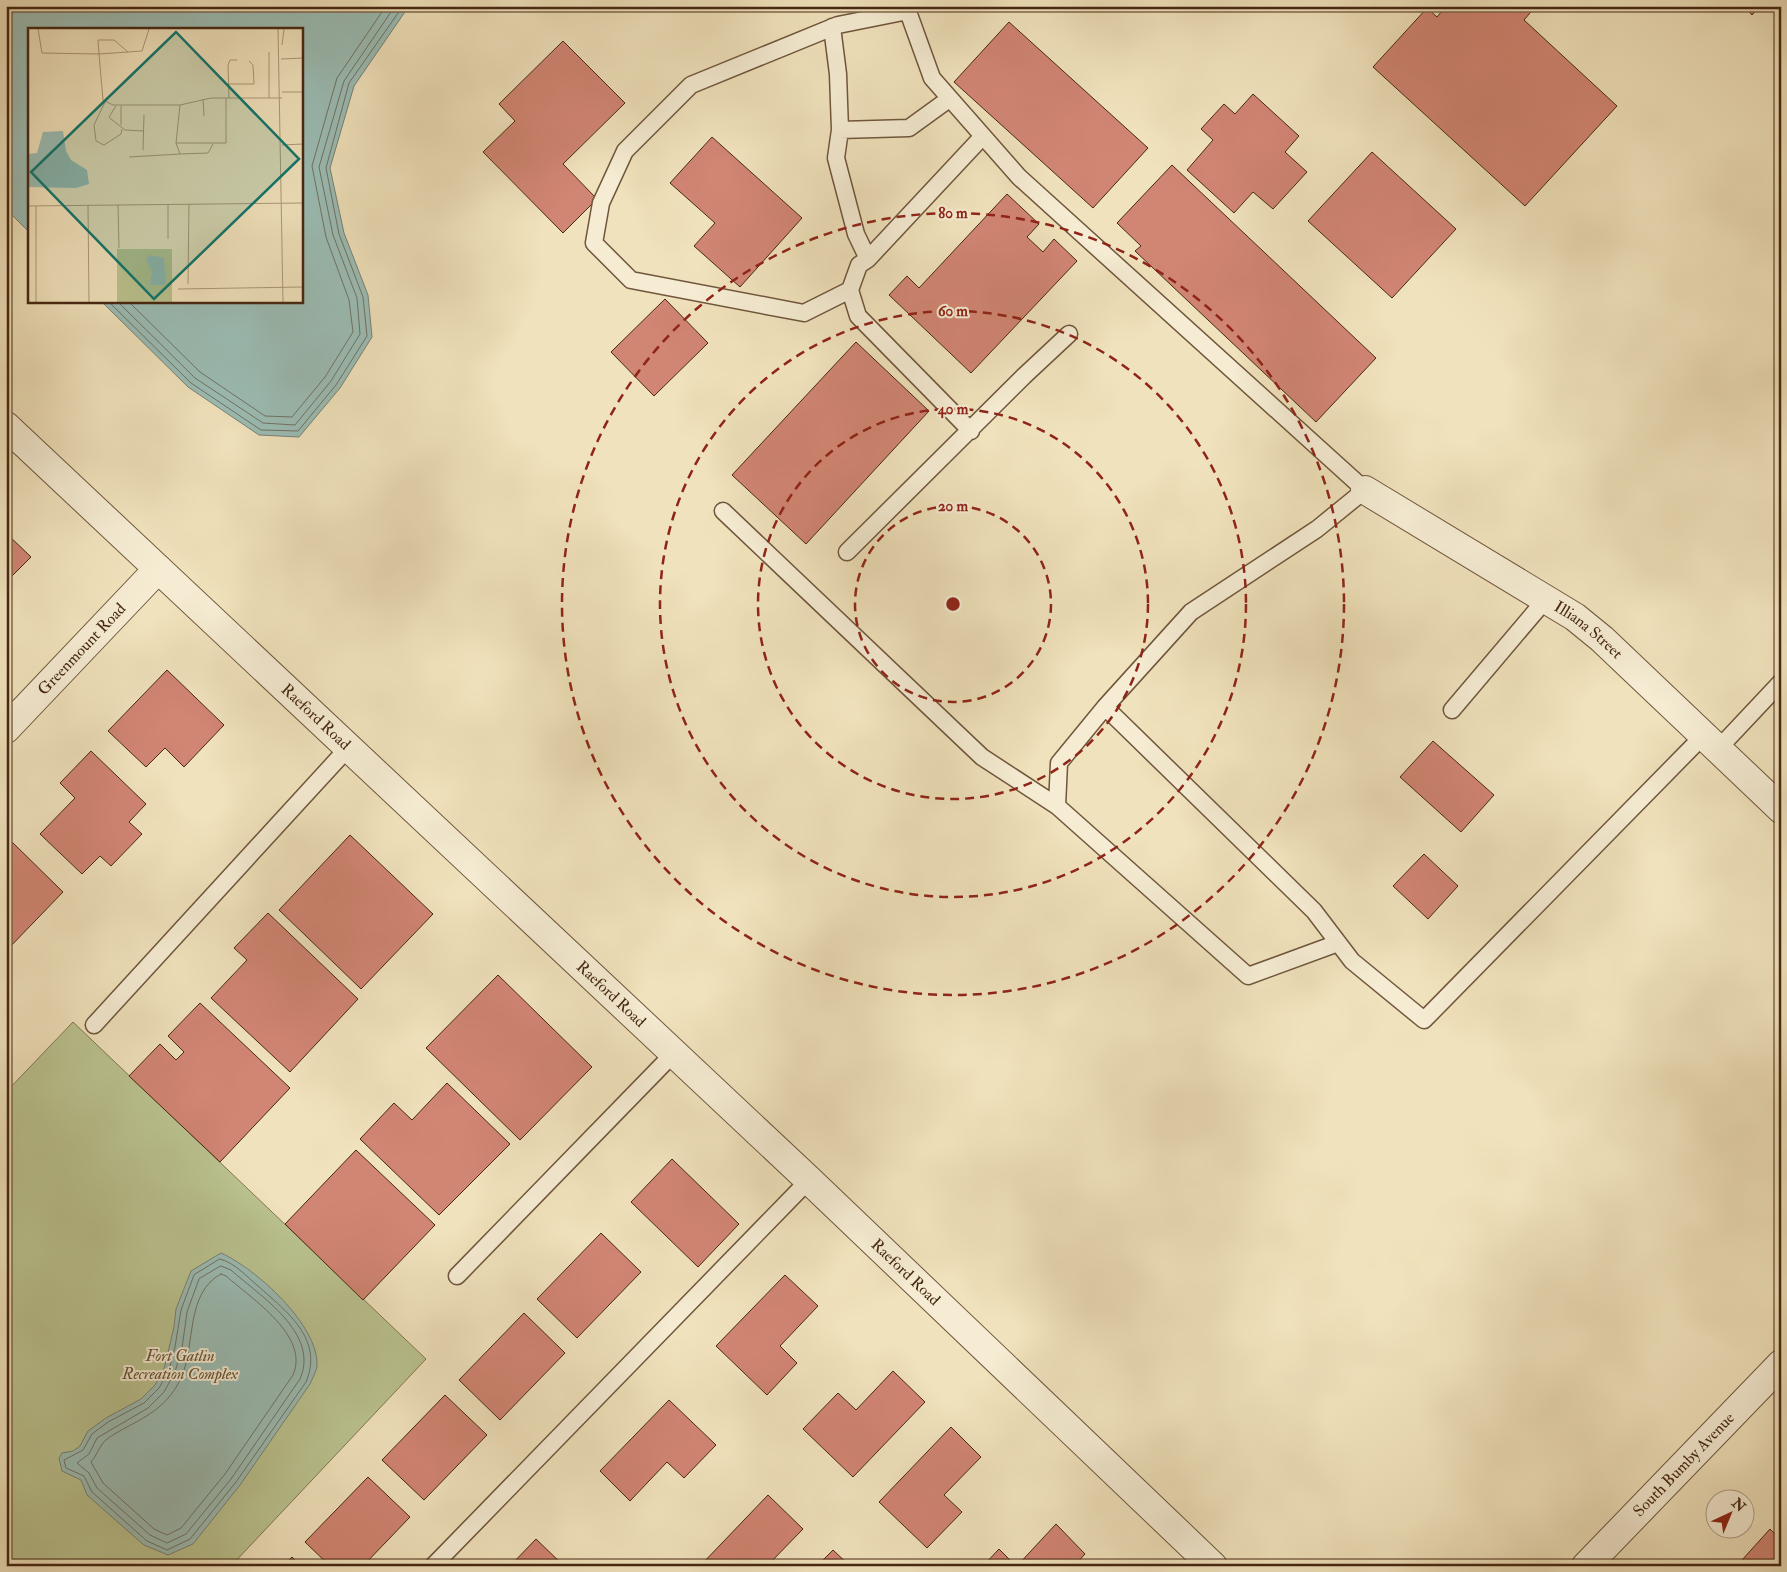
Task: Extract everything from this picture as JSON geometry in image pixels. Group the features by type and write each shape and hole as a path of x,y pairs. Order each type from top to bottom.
{"street":[{"name":"Raeford Road","path":"6,426 809,1180 1213,1566"},
{"name":"Illiana Street","path":"1364,490 1575,617 1602,639 1781,809"},
{"name":"Greenmount Road","path":"6,729 158,569"},
{"name":"South Bumby Avenue","path":"1586,1566 1777,1374"}],"lane":[{"path":"850,290 804,312 631,280 594,243 601,203 625,151 691,85 832,27 907,9 932,78 1019,177 1364,490 1317,529 1191,612 1105,707 1059,764 1057,806"},
{"path":"832,27 838,74 840,130 836,158 856,234 868,259"},
{"path":"840,130 909,128 949,99"},
{"path":"971,431 858,316 850,290 860,265 868,259 983,136"},
{"path":"848,552 1024,376 1070,334"},
{"path":"723,511 982,757 1057,806 1248,976 1338,943"},
{"path":"1452,710 1546,599"},
{"path":"1105,707 1314,911 1352,961 1424,1020 1711,742 1781,682"},
{"path":"94,1025 348,748"},
{"path":"457,1276 674,1053"},
{"path":"434,1566 809,1180"}],"green space":[{"name":"Fort Gatlin Recreation Complex","path":"73,1022 426,1359 231,1566 6,1566 6,1092"}],"water":[{"path":"6,6 409,6 354,86 330,168 344,233 368,295 372,337 340,388 299,437 259,435 188,387 102,302 302,302 302,28 28,28 28,231 6,209"},
{"path":"221,1253 251,1271 296,1316 308,1333 315,1350 317,1366 310,1384 240,1485 193,1544 168,1555 144,1545 87,1495 81,1480 62,1471 59,1458 62,1453 73,1451 80,1446 88,1431 106,1418 141,1399 155,1385 164,1369 174,1327 176,1309 191,1271"}],"building":[{"path":"1446,6 1536,6 1524,20 1617,106 1525,206 1373,67 1427,8 1437,17"},
{"path":"1744,6 1760,6 1752,15"},
{"path":"1009,22 1148,148 1093,208 954,82"},
{"path":"563,41 625,103 563,164 597,199 563,233 483,152 515,121 499,104"},
{"path":"1253,94 1299,136 1285,152 1307,172 1273,209 1253,192 1234,213 1187,170 1213,140 1201,129 1224,104 1235,114"},
{"path":"712,137 802,218 740,287 694,246 715,223 670,183"},
{"path":"1372,152 1456,229 1392,298 1308,221"},
{"path":"1172,165 1376,358 1316,422 1135,251 1141,246 1117,223"},
{"path":"1007,194 1039,224 1027,237 1043,252 1054,239 1077,261 971,373 889,295 907,276 919,288"},
{"path":"665,299 708,343 654,396 611,352"},
{"path":"856,342 929,411 806,544 732,475"},
{"path":"6,533 31,557 6,582"},
{"path":"167,670 224,725 184,767 165,748 146,767 108,731"},
{"path":"1433,741 1494,795 1461,832 1400,777"},
{"path":"91,751 146,804 129,822 142,834 111,866 100,856 82,874 40,834 75,798 60,783"},
{"path":"350,835 433,914 361,989 279,910"},
{"path":"10,840 63,892 6,951 6,844"},
{"path":"1424,854 1458,886 1428,919 1393,886"},
{"path":"268,913 358,999 290,1072 211,998 247,960 234,948"},
{"path":"498,975 592,1067 520,1140 426,1048"},
{"path":"200,1003 290,1088 220,1162 129,1076 160,1044 176,1060 184,1052 168,1036"},
{"path":"447,1083 510,1144 439,1215 360,1139 394,1103 412,1120"},
{"path":"356,1150 435,1225 363,1300 285,1224"},
{"path":"672,1159 739,1224 698,1267 631,1202"},
{"path":"601,1233 641,1272 577,1338 537,1299"},
{"path":"785,1275 818,1306 780,1346 797,1363 767,1395 716,1346"},
{"path":"524,1313 565,1353 500,1420 459,1380"},
{"path":"893,1371 925,1402 853,1477 803,1429 838,1393 856,1410"},
{"path":"445,1395 487,1435 424,1500 382,1460"},
{"path":"669,1400 716,1445 684,1478 667,1462 630,1501 600,1471"},
{"path":"951,1427 981,1457 944,1495 962,1512 927,1548 879,1502"},
{"path":"368,1477 410,1517 363,1566 330,1566 305,1542"},
{"path":"768,1495 803,1529 767,1566 700,1566"},
{"path":"1056,1524 1085,1554 1074,1566 1017,1566"},
{"path":"1770,1529 1781,1540 1781,1566 1748,1566 1742,1560"},
{"path":"536,1539 564,1566 510,1566"},
{"path":"999,1549 1016,1566 983,1566"},
{"path":"833,1550 850,1566 817,1566"},
{"path":"292,1557 301,1566 284,1566"}]}
